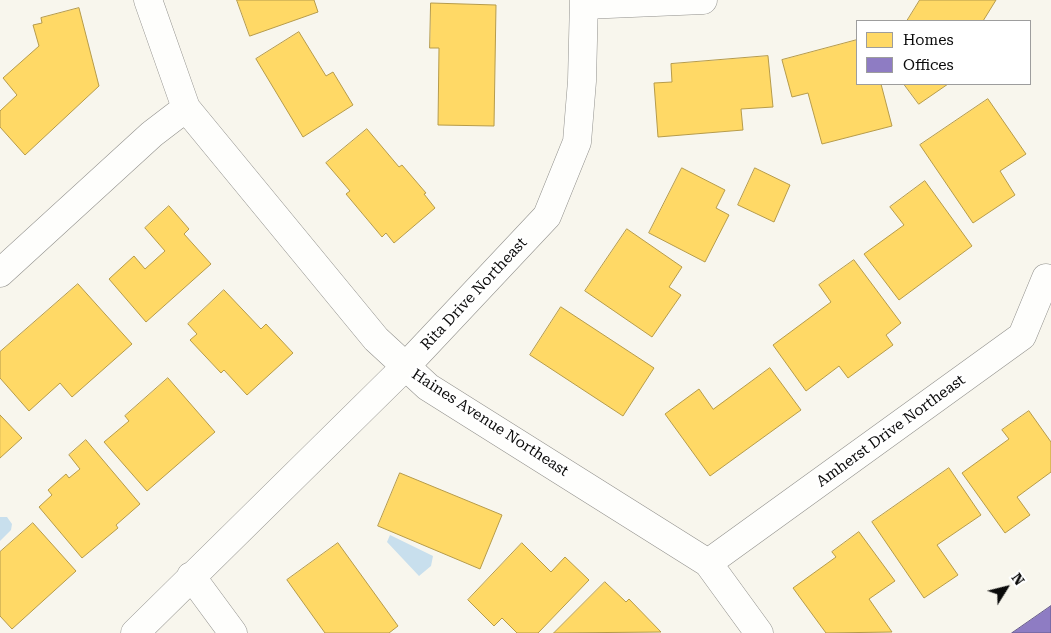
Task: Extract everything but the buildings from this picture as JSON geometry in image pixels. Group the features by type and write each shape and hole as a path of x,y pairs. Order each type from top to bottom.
{"street":[{"name":"Haines Avenue Northeast","path":"148,0 186,108 376,339 404,367 428,387 708,563 759,633"},
{"path":"584,2 703,0"},
{"name":"Rita Drive Northeast","path":"135,633 404,367 547,216 576,142 582,81 584,2"},
{"path":"0,274 152,134 186,108"},
{"name":"Amherst Drive Northeast","path":"708,563 1022,336 1046,278"},
{"path":"191,576 233,633"}],"water":[{"path":"0,517 7,517 12,524 11,530 0,541"},
{"path":"390,535 433,556 431,566 419,576 387,542"}]}
